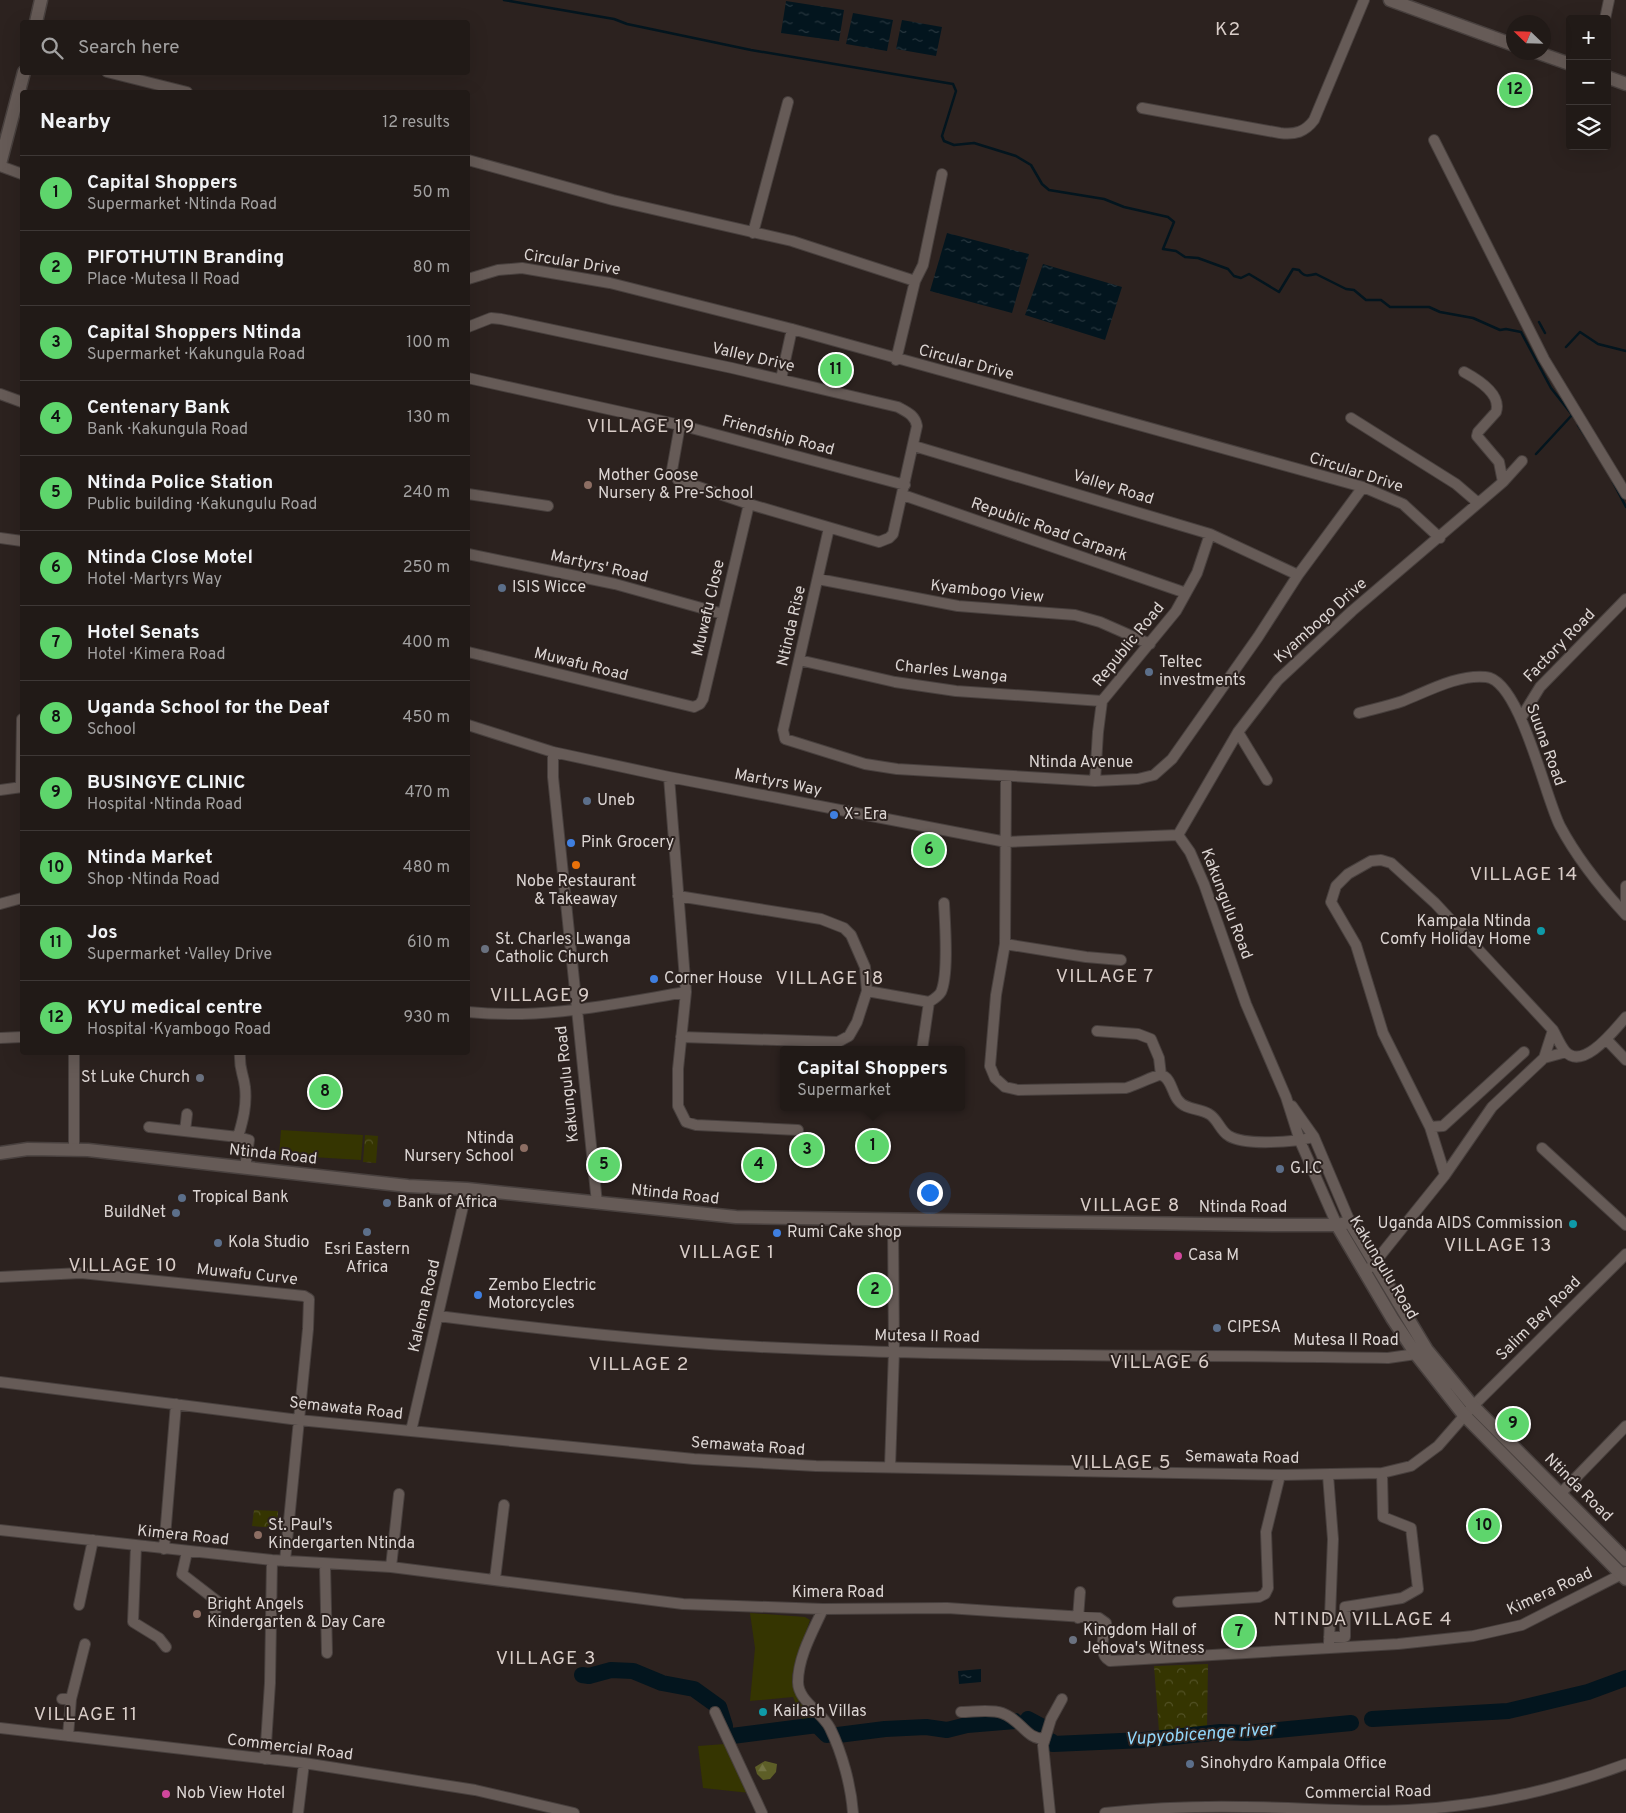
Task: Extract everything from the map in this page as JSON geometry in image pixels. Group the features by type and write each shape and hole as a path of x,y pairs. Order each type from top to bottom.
{"main road":[{"path":"36,20 41,0"},
{"path":"1390,0 1506,42"},
{"path":"1551,57 1566,63"},
{"path":"0,165 23,75"},
{"path":"1611,78 1626,84"},
{"name":"Ntinda Road","path":"0,1153 28,1149 74,1149 171,1158 408,1186 467,1189 736,1217 1032,1223 1337,1225 1350,1222"},
{"name":"Kakungulu Road","path":"1350,1222 1376,1264 1421,1352"},
{"name":"Kakungulu Road","path":"1337,1225 1365,1272 1421,1352"},
{"name":"Ntinda Road","path":"1421,1352 1469,1411 1625,1575"},
{"name":"Ntinda Road","path":"1469,1411 1560,1494 1626,1560"}],"street":[{"path":"1142,108 1280,133 1295,134 1304,131 1314,120 1364,0"},
{"path":"1606,15 1609,0"},
{"path":"119,75 179,90"},
{"path":"753,233 788,102"},
{"path":"1434,140 1544,359 1626,494"},
{"path":"470,161 613,200 792,241 915,281"},
{"path":"0,165 20,173"},
{"path":"896,360 915,281 923,265 942,174"},
{"name":"Circular Drive","path":"470,278 498,270 534,269 654,293 1363,487 1403,504 1440,538"},
{"name":"Valley Drive","path":"470,327 491,318 781,379 898,407 911,414 916,420 917,426 895,528 890,538 878,542 682,482 674,476 672,470 680,425"},
{"path":"781,379 792,330"},
{"path":"1464,372 1483,382 1496,403 1496,412 1478,432 1477,436 1499,462 1504,482"},
{"name":"Friendship Road","path":"470,378 680,425 904,490"},
{"path":"0,394 20,401"},
{"path":"1351,418 1456,484 1477,502"},
{"name":"Valley Road","path":"914,446 1210,534 1298,575"},
{"name":"Kyambogo Drive","path":"1178,835 1238,732 1264,697 1295,664 1352,611 1440,538 1477,502 1504,482 1522,461"},
{"name":"Ntinda Avenue","path":"783,730 785,739 791,743 865,764 897,769 1095,781 1138,779 1154,775 1165,767 1258,637 1298,575 1363,487"},
{"name":"Republic Road Carpark","path":"904,490 1186,593"},
{"path":"470,494 548,506"},
{"name":"Muwafu Close","path":"686,707 694,707 700,704 703,699 749,504"},
{"name":"Ntinda Rise","path":"783,730 829,528"},
{"name":"Republic Road","path":"1095,781 1102,701 1150,644 1186,593 1197,573 1210,534"},
{"path":"0,538 20,541"},
{"name":"Martyrs' Road","path":"470,554 615,584 723,614"},
{"name":"Kyambogo View","path":"818,579 958,606 1075,615 1100,622 1150,644"},
{"name":"Factory Road","path":"1521,718 1540,687 1626,599"},
{"name":"Muwafu Road","path":"470,653 686,707"},
{"name":"Charles Lwanga","path":"799,660 895,682 947,690 1102,701"},
{"name":"Suuna Road","path":"1359,713 1463,679 1485,677 1501,684 1521,718 1549,803 1560,826 1598,882 1626,915"},
{"name":"Martyrs Way","path":"470,726 553,752 669,777 1006,842 1178,835"},
{"path":"1238,732 1267,780"},
{"name":"Kakungulu Road","path":"553,752 553,777 597,1203"},
{"path":"669,777 686,992 681,1037 678,1106 686,1122 696,1125 798,1130"},
{"path":"1006,777 1005,944 996,995 990,1066 995,1078 1004,1087 1032,1092 1126,1088 1139,1085 1155,1075 1161,1074 1166,1077 1177,1099 1182,1104 1209,1114 1231,1138 1241,1140 1300,1141 1314,1137"},
{"path":"0,790 20,787"},
{"name":"Kakungulu Road","path":"1178,835 1190,852 1200,876 1246,1004 1286,1097 1300,1141 1337,1225"},
{"path":"1445,1175 1430,1127 1383,1033 1356,945 1331,902 1336,886 1348,874 1371,861 1381,860 1391,863 1435,903 1553,1030 1566,1052 1574,1056 1584,1056 1606,1039 1626,1017"},
{"path":"1626,886 1626,905"},
{"path":"678,896 821,919 844,928 852,935 865,967 867,991 857,1022 849,1036 838,1042 681,1037"},
{"path":"0,904 20,899"},
{"path":"923,1046 929,1002 942,990 945,946 944,902"},
{"path":"1005,944 1086,957 1121,960"},
{"path":"867,991 929,1002"},
{"path":"470,1012 537,1013 576,1010 686,992"},
{"path":"1544,1058 1553,1030"},
{"path":"1097,1031 1138,1034 1151,1039 1159,1058 1161,1074"},
{"path":"0,1038 20,1037"},
{"path":"1606,1039 1626,1060"},
{"path":"1430,1127 1443,1126 1524,1052"},
{"path":"1365,1272 1376,1264 1445,1175 1492,1107 1544,1058 1566,1052"},
{"path":"74,1055 74,1149"},
{"path":"238,1137 246,1105 245,1085 238,1066 240,1055"},
{"name":"Kakungulu Road","path":"1286,1097 1314,1137 1350,1222"},
{"path":"185,1131 187,1114"},
{"path":"149,1127 238,1137 249,1140 245,1168"},
{"path":"1542,1148 1626,1225"},
{"name":"Kalema Road","path":"411,1430 467,1189"},
{"path":"890,1467 894,1351 893,1219"},
{"name":"Salim Bey Road","path":"1469,1411 1626,1254"},
{"name":"Muwafu Curve","path":"0,1277 81,1273 304,1296 309,1299 308,1329 298,1420"},
{"name":"Mutesa II Road","path":"438,1316 653,1340 745,1346 894,1351 1388,1358 1421,1352"},
{"name":"Semawata Road","path":"0,1382 298,1420 694,1459 816,1466 1328,1475 1382,1473 1411,1466 1422,1459 1438,1446 1469,1411"},
{"path":"164,1549 176,1404"},
{"path":"285,1561 298,1420"},
{"path":"1560,1494 1626,1426"},
{"path":"1329,1637 1345,1638 1345,1607 1402,1598 1418,1589 1411,1528 1384,1517 1382,1473"},
{"path":"1178,1602 1259,1597 1265,1594 1268,1588 1266,1532 1280,1474"},
{"path":"1328,1475 1333,1539 1328,1649"},
{"path":"391,1567 399,1494"},
{"path":"495,1579 504,1505"},
{"name":"Kimera Road","path":"0,1530 187,1552 325,1564 391,1567 683,1604 823,1609 947,1608 1099,1618 1106,1623 1102,1652 1104,1658 1110,1661 1328,1649 1432,1641 1501,1630 1522,1625 1625,1575"},
{"path":"79,1606 93,1540"},
{"path":"136,1546 133,1622 159,1638 166,1647"},
{"path":"187,1552 182,1574 218,1601 214,1621"},
{"path":"265,1759 270,1683 272,1560"},
{"path":"325,1564 327,1653"},
{"path":"1078,1618 1080,1592"},
{"path":"823,1609 804,1655 798,1683 800,1694 829,1727 847,1777 854,1813"},
{"path":"68,1736 67,1699 85,1644"},
{"path":"1050,1813 1044,1740 1051,1719 1062,1699"},
{"path":"714,1712 762,1813"},
{"path":"961,1712 1000,1712 1021,1723 1028,1735 1044,1740"},
{"name":"Commercial Road","path":"0,1728 226,1756 304,1763 475,1790 574,1813"},
{"path":"298,1813 304,1763"},
{"name":"Commercial Road","path":"1105,1813 1183,1807 1245,1806 1371,1811 1460,1806 1536,1792 1626,1764"}],"green space":[{"path":"281,1130 363,1135 361,1160 279,1155"},
{"path":"365,1135 378,1136 376,1163 363,1162"},
{"path":"254,1510 278,1511 277,1528 252,1526"},
{"path":"750,1613 805,1617 810,1620 792,1675 793,1683 823,1722 805,1725 793,1697 750,1701 755,1648"},
{"path":"1208,1664 1207,1727 1159,1731 1154,1666"},
{"path":"725,1744 750,1793 703,1788 698,1746"},
{"path":"765,1761 777,1764 776,1772 770,1779 763,1780 757,1774 755,1767"}],"water":[{"path":"786,1 844,10 839,41 781,33"},
{"path":"853,13 893,20 887,51 846,44"},
{"path":"902,20 942,27 936,56 896,49"},
{"path":"947,233 1029,254 1012,313 930,291"},
{"path":"1043,264 1122,287 1105,340 1025,315"},
{"path":"981,1669 981,1682 959,1684 958,1671"}],"waterway":[{"path":"504,0 614,19 627,24 751,50 953,84 956,91 942,136 944,141 954,145 974,143 1016,156 1031,165 1042,184 1049,190 1104,199 1124,207 1168,217 1174,222 1163,249 1176,251 1185,257 1198,258 1228,269 1234,276 1241,278 1249,274 1279,292 1293,269 1299,270 1306,275 1316,274 1346,289 1354,290 1366,300 1381,300 1390,307 1429,307 1440,312 1473,318 1500,330 1506,329 1521,332 1551,388 1573,416"},
{"path":"1539,322 1545,333"},
{"path":"1566,347 1580,332 1598,344 1626,351"},
{"path":"1536,454 1572,415"},
{"path":"1578,425 1597,454"},
{"path":"1613,482 1626,507"},
{"name":"Vupyobicenge river","path":"582,1675 589,1676 611,1670 633,1671 662,1683 694,1689 719,1707 725,1726"},
{"name":"Vupyobicenge river","path":"1372,1719 1508,1711 1588,1692 1626,1678"},
{"name":"Vupyobicenge river","path":"1028,1719 1043,1727"},
{"name":"Vupyobicenge river","path":"838,1735 885,1729 926,1727 947,1730 967,1725 1015,1721"},
{"name":"Vupyobicenge river","path":"1051,1741 1053,1744 1144,1740 1221,1732 1246,1733 1351,1723"},
{"name":"Vupyobicenge river","path":"732,1736 817,1725 827,1735"}],"place":[{"name":"KYU medical centre","path":"1515,90"},
{"name":"Jos","path":"836,370"},
{"name":"Mother Goose Nursery & Pre-School","path":"588,485"},
{"name":"ISIS Wicce","path":"502,588"},
{"name":"Teltec investments","path":"1149,672"},
{"name":"Uneb","path":"587,801"},
{"name":"X- Era","path":"834,815"},
{"name":"Pink Grocery","path":"571,843"},
{"name":"Ntinda Close Motel","path":"929,850"},
{"name":"Nobe Restaurant & Takeaway","path":"576,865"},
{"name":"Kampala Ntinda Comfy Holiday Home","path":"1541,931"},
{"name":"St. Charles Lwanga Catholic Church","path":"485,949"},
{"name":"Corner House","path":"654,979"},
{"name":"St Luke Church","path":"200,1078"},
{"name":"Uganda School for the Deaf","path":"325,1092"},
{"name":"Capital Shoppers","path":"873,1146"},
{"name":"Ntinda Nursery School","path":"524,1148"},
{"name":"Capital Shoppers Ntinda","path":"807,1150"},
{"name":"Ntinda Police Station","path":"604,1165"},
{"name":"Centenary Bank","path":"759,1165"},
{"name":"G.I.C","path":"1280,1169"},
{"name":"Tropical Bank","path":"182,1198"},
{"name":"Bank of Africa","path":"387,1203"},
{"name":"BuildNet","path":"176,1213"},
{"name":"Uganda AIDS Commission","path":"1573,1224"},
{"name":"Esri Eastern Africa","path":"367,1232"},
{"name":"Rumi Cake shop","path":"777,1233"},
{"name":"Kola Studio","path":"218,1243"},
{"name":"Casa M","path":"1178,1256"},
{"name":"PIFOTHUTIN Branding","path":"875,1290"},
{"name":"Zembo Electric Motorcycles","path":"478,1295"},
{"name":"CIPESA","path":"1217,1328"},
{"name":"BUSINGYE CLINIC","path":"1513,1424"},
{"name":"Ntinda Market","path":"1484,1526"},
{"name":"St. Paul's Kindergarten Ntinda","path":"258,1535"},
{"name":"Bright Angels Kindergarten & Day Care","path":"197,1614"},
{"name":"Hotel Senats","path":"1239,1632"},
{"name":"Kingdom Hall of Jehova's Witness","path":"1073,1640"},
{"name":"Kailash Villas","path":"763,1712"},
{"name":"Sinohydro Kampala Office","path":"1190,1764"},
{"name":"Nob View Hotel","path":"166,1794"}],"district":[{"name":"K2","path":"1228,30"},
{"name":"VILLAGE 19","path":"641,427"},
{"name":"VILLAGE 14","path":"1524,875"},
{"name":"VILLAGE 7","path":"1105,977"},
{"name":"VILLAGE 18","path":"830,979"},
{"name":"VILLAGE 9","path":"540,996"},
{"name":"VILLAGE 8","path":"1130,1206"},
{"name":"VILLAGE 13","path":"1498,1246"},
{"name":"VILLAGE 1","path":"727,1253"},
{"name":"VILLAGE 10","path":"123,1266"},
{"name":"VILLAGE 6","path":"1160,1363"},
{"name":"VILLAGE 2","path":"639,1365"},
{"name":"VILLAGE 5","path":"1121,1463"},
{"name":"NTINDA VILLAGE 4","path":"1363,1620"},
{"name":"VILLAGE 3","path":"546,1659"},
{"name":"VILLAGE 11","path":"86,1715"}]}
